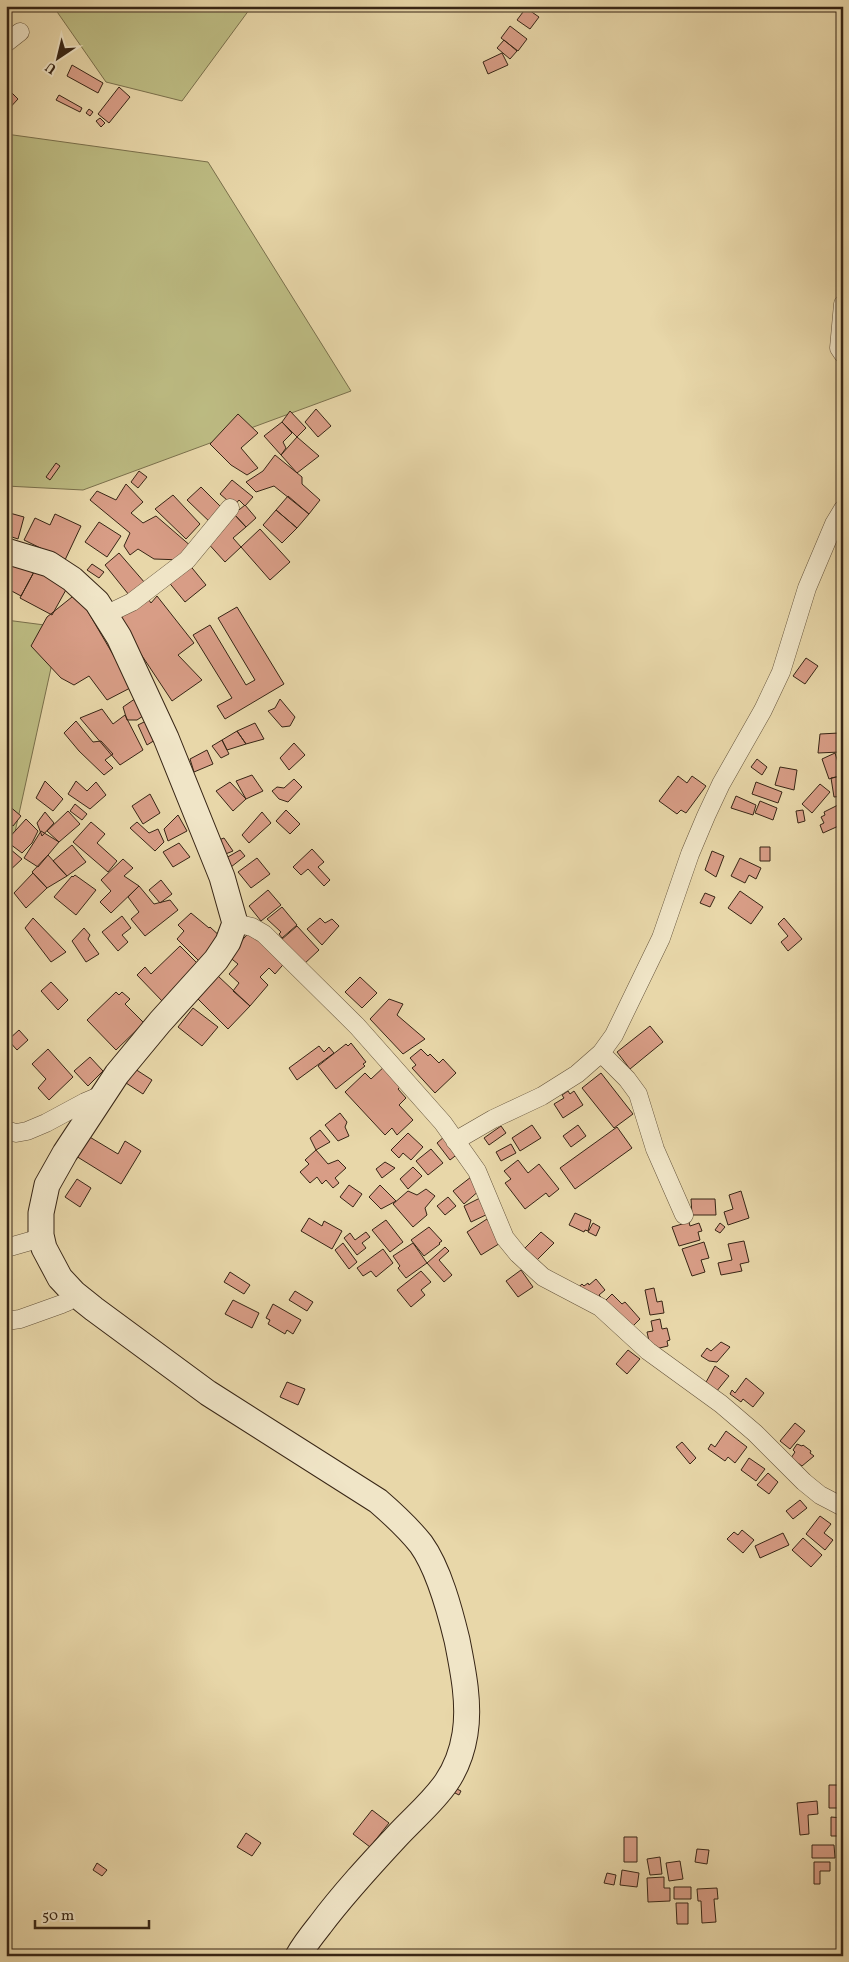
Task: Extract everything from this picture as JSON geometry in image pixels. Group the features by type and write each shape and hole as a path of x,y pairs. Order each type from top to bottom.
{"main road":[{"path":"6,551 49,564 72,579 97,602 119,637 166,738 222,877 235,923 228,942 216,960 160,1022 118,1074 79,1131 47,1185 41,1213 40,1235 44,1248 60,1278 74,1293 208,1393 378,1501 421,1545 432,1565 453,1622 461,1660 466,1698 466,1734 459,1760 447,1784 437,1797 414,1818 345,1891 298,1956"}],"street":[{"path":"6,43 20,32"},
{"path":"843,304 839,348 843,354"},
{"path":"105,615 132,602 187,560 230,508"},
{"path":"455,1142 493,1119 542,1096 577,1074 600,1053 614,1035 661,938 690,854 717,792 763,710 781,672 807,588 834,524 843,509"},
{"path":"235,923 252,927 264,934 357,1026 443,1124 477,1171 505,1238 524,1260 543,1277 600,1307 648,1351 721,1404 755,1433 804,1482 820,1495 843,1507"},
{"path":"600,1053 627,1079 638,1094 655,1149 684,1215"},
{"path":"6,1130 16,1133 27,1131 104,1094"},
{"path":"6,1248 34,1240 40,1235"},
{"path":"6,1321 20,1319 62,1304 74,1293"}],"shaded area":[{"path":"53,6 252,6 182,101 106,82"},
{"path":"6,134 208,162 351,391 83,490 6,486"},
{"path":"6,620 60,627 6,873"}],"building":[{"path":"526,8 539,17 530,29 517,20"},
{"path":"510,26 527,39 518,51 501,38"},
{"path":"504,40 517,51 510,59 497,48"},
{"path":"502,53 508,65 488,74 483,62"},
{"path":"72,65 103,83 98,93 67,76"},
{"path":"6,87 18,99 6,112"},
{"path":"119,87 130,97 109,123 98,114"},
{"path":"59,95 82,108 80,112 56,100"},
{"path":"89,109 93,112 90,116 86,113"},
{"path":"100,118 105,123 101,127 96,121"},
{"path":"316,409 331,426 318,437 305,422"},
{"path":"290,411 306,428 297,437 282,422"},
{"path":"238,414 258,433 241,448 258,468 247,475 231,465 210,444"},
{"path":"282,422 292,433 283,442 286,448 281,455 264,436"},
{"path":"297,437 319,456 297,473 281,455"},
{"path":"275,455 302,477 302,484 320,500 309,514 274,486 256,492 246,482 263,471"},
{"path":"56,463 60,466 50,480 46,477"},
{"path":"139,471 147,477 138,488 131,482"},
{"path":"232,480 253,497 245,506 239,500 234,506 220,494"},
{"path":"126,484 143,502 131,513 143,523 156,516 192,547 183,560 154,559 138,549 130,555 124,546 130,533 90,500 97,491 116,500"},
{"path":"201,487 226,512 213,525 187,500"},
{"path":"173,495 200,524 186,539 155,509"},
{"path":"288,496 309,514 297,528 276,510"},
{"path":"245,505 256,518 246,527 234,514"},
{"path":"276,510 297,528 282,543 263,525"},
{"path":"6,512 24,517 18,539 6,535"},
{"path":"55,514 81,526 65,560 24,540 35,518 50,525"},
{"path":"234,514 246,527 233,538 241,547 225,562 205,540"},
{"path":"99,522 121,536 107,557 85,542"},
{"path":"260,529 290,562 270,580 241,547"},
{"path":"119,553 145,583 129,595 105,565"},
{"path":"12,558 35,570 21,596 6,588 6,568"},
{"path":"188,563 206,585 185,602 167,580"},
{"path":"92,564 104,572 99,578 87,570"},
{"path":"35,570 67,588 52,615 20,598"},
{"path":"77,593 132,687 107,700 89,676 74,685 61,678 31,646 47,617"},
{"path":"144,593 151,603 157,596 194,643 178,655 202,680 172,701 117,618"},
{"path":"237,607 284,684 225,719 217,706 232,698 193,635 210,625 246,685 255,680 218,618"},
{"path":"806,658 818,666 805,684 793,676"},
{"path":"139,696 149,712 137,720 127,720 123,707"},
{"path":"280,699 295,717 290,726 282,727 268,711 275,708"},
{"path":"102,709 113,724 125,715 143,750 120,765 80,718"},
{"path":"152,718 160,737 147,745 138,725"},
{"path":"76,721 93,742 101,741 113,754 105,760 113,768 104,775 79,751 64,733"},
{"path":"255,723 264,739 246,744 237,731"},
{"path":"237,731 246,744 227,750 222,740"},
{"path":"839,733 840,752 818,753 820,734"},
{"path":"222,740 229,754 221,758 212,746"},
{"path":"294,743 305,755 289,770 280,758"},
{"path":"207,750 213,764 194,772 190,759"},
{"path":"835,753 842,775 829,779 822,759"},
{"path":"757,759 767,767 762,775 751,767"},
{"path":"780,767 797,770 794,790 775,785"},
{"path":"252,775 263,791 246,799 236,781"},
{"path":"678,776 687,783 692,776 706,786 686,813 681,810 677,814 659,801"},
{"path":"843,776 843,796 834,797 831,778"},
{"path":"294,779 302,787 288,802 279,799 272,791 277,787 284,788"},
{"path":"45,781 63,799 53,811 36,798"},
{"path":"76,781 87,791 96,782 106,795 90,809 68,794"},
{"path":"230,782 246,799 233,811 216,791"},
{"path":"756,782 782,792 778,803 752,794"},
{"path":"820,784 830,792 812,813 802,804"},
{"path":"150,794 160,813 143,824 132,806"},
{"path":"736,796 756,805 753,815 731,808"},
{"path":"760,801 777,808 773,820 755,813"},
{"path":"75,804 87,814 82,820 70,811"},
{"path":"8,805 21,816 13,826 6,821"},
{"path":"838,805 843,815 843,824 823,833 820,825 824,823 821,817 825,815 824,812"},
{"path":"286,810 300,824 290,834 276,821"},
{"path":"803,810 805,821 798,823 796,811"},
{"path":"68,811 80,824 59,842 47,831"},
{"path":"45,812 54,823 42,836 37,823"},
{"path":"262,812 271,823 249,843 242,835"},
{"path":"178,815 187,831 168,841 164,829"},
{"path":"26,819 38,831 32,843 22,853 6,841"},
{"path":"91,822 105,834 97,843 117,861 108,872 73,842"},
{"path":"137,822 149,833 158,829 164,842 155,851 130,828"},
{"path":"41,831 59,842 38,867 24,858"},
{"path":"224,838 233,851 223,855 216,841"},
{"path":"179,843 190,857 173,867 163,852"},
{"path":"72,845 86,862 67,876 53,861"},
{"path":"760,847 770,847 770,861 760,861"},
{"path":"10,849 22,859 6,874 6,853"},
{"path":"312,849 324,862 318,867 330,880 324,886 308,869 301,875 293,867"},
{"path":"240,850 245,856 231,867 226,858"},
{"path":"712,851 724,856 716,877 705,870"},
{"path":"48,855 67,876 47,888 32,872"},
{"path":"257,858 270,874 251,888 238,872"},
{"path":"740,858 761,868 756,879 749,875 745,883 731,876"},
{"path":"123,859 133,868 124,876 139,886 111,913 100,902 111,891 101,880"},
{"path":"33,873 47,888 26,908 14,893"},
{"path":"75,875 96,890 76,915 54,897"},
{"path":"161,880 172,894 160,903 149,890"},
{"path":"139,886 154,904 170,900 178,910 145,936 131,919 139,912 128,897"},
{"path":"268,890 281,905 261,921 249,906"},
{"path":"740,891 763,907 751,924 728,908"},
{"path":"705,893 715,897 710,907 700,903"},
{"path":"282,907 297,925 282,938 279,934 281,932 267,919"},
{"path":"191,913 223,939 200,962 177,939 184,931 178,925"},
{"path":"122,916 131,928 122,935 128,942 118,951 102,932"},
{"path":"33,918 66,952 51,962 25,928"},
{"path":"320,918 325,923 332,919 339,926 322,945 307,929"},
{"path":"784,918 802,939 788,951 781,942 788,936 778,924"},
{"path":"297,926 319,950 303,965 281,940"},
{"path":"84,928 90,935 88,939 99,954 86,962 72,941"},
{"path":"253,928 288,959 275,974 269,968 260,977 268,985 250,1006 233,991 239,983 229,974 238,964 228,956"},
{"path":"180,946 200,966 163,1002 137,975 145,967 151,974"},
{"path":"218,976 250,1006 228,1029 197,998"},
{"path":"360,977 377,993 362,1008 345,992"},
{"path":"51,982 68,1000 58,1010 41,991"},
{"path":"116,992 119,995 122,992 130,999 125,1004 144,1023 116,1050 87,1020"},
{"path":"389,999 403,1004 397,1015 425,1039 403,1054 370,1019"},
{"path":"193,1008 218,1027 202,1046 178,1027"},
{"path":"650,1026 663,1042 630,1069 617,1052"},
{"path":"19,1030 28,1040 17,1050 8,1040"},
{"path":"351,1043 366,1062 363,1064 365,1066 336,1089 318,1066 346,1044 348,1046"},
{"path":"319,1046 324,1052 329,1047 334,1053 297,1080 289,1068"},
{"path":"48,1049 73,1077 49,1100 38,1088 46,1079 32,1064"},
{"path":"421,1049 428,1056 430,1054 439,1063 443,1059 456,1073 435,1093 412,1068 416,1065 410,1058"},
{"path":"90,1057 103,1071 88,1086 74,1071"},
{"path":"386,1065 403,1084 398,1089 406,1098 399,1105 413,1120 397,1135 392,1128 385,1135 345,1092 365,1073 371,1079"},
{"path":"135,1069 152,1080 143,1094 126,1083"},
{"path":"601,1073 633,1114 614,1128 582,1088"},
{"path":"568,1091 570,1094 574,1091 583,1105 563,1118 554,1104 564,1098 562,1095"},
{"path":"340,1113 347,1122 345,1127 349,1136 338,1141 325,1125"},
{"path":"532,1125 541,1138 520,1151 512,1138"},
{"path":"578,1125 586,1136 571,1147 563,1136"},
{"path":"501,1126 506,1133 489,1145 484,1138"},
{"path":"617,1127 632,1148 575,1189 560,1168"},
{"path":"320,1130 330,1142 316,1150 310,1138"},
{"path":"408,1133 423,1147 411,1160 403,1153 399,1158 391,1150"},
{"path":"88,1136 118,1154 125,1141 141,1151 121,1184 76,1156"},
{"path":"445,1136 459,1153 450,1160 437,1143"},
{"path":"511,1144 516,1153 501,1161 496,1152"},
{"path":"431,1149 443,1163 428,1175 416,1161"},
{"path":"316,1150 328,1164 338,1160 346,1168 335,1178 339,1183 333,1188 326,1180 322,1184 317,1177 310,1183 300,1172 309,1164 305,1160"},
{"path":"518,1160 528,1173 539,1164 559,1189 549,1197 546,1193 525,1209 505,1183 511,1179 504,1171"},
{"path":"385,1162 395,1168 382,1178 376,1169"},
{"path":"413,1167 422,1176 408,1189 400,1179"},
{"path":"471,1177 481,1189 464,1204 453,1191"},
{"path":"77,1179 91,1188 80,1207 65,1197"},
{"path":"349,1185 362,1194 353,1207 340,1197"},
{"path":"380,1185 396,1201 381,1209 369,1197"},
{"path":"426,1189 435,1196 425,1208 427,1215 413,1227 393,1204 408,1191 417,1195"},
{"path":"741,1191 749,1218 728,1225 724,1212 733,1209 729,1195"},
{"path":"448,1197 456,1206 445,1215 437,1206"},
{"path":"482,1197 490,1213 471,1222 464,1206"},
{"path":"691,1199 715,1199 716,1215 692,1215"},
{"path":"575,1213 591,1220 588,1231 585,1230 584,1232 569,1225"},
{"path":"309,1218 322,1226 324,1221 342,1231 332,1249 301,1231"},
{"path":"487,1219 502,1242 481,1255 467,1232"},
{"path":"386,1220 403,1242 390,1252 372,1230"},
{"path":"689,1222 690,1226 699,1223 702,1231 698,1232 700,1240 679,1246 672,1227"},
{"path":"593,1223 600,1227 596,1236 588,1232"},
{"path":"720,1223 725,1227 720,1233 715,1230"},
{"path":"429,1227 442,1241 424,1256 411,1240"},
{"path":"366,1232 370,1237 362,1243 366,1248 357,1255 344,1238 350,1233 355,1240"},
{"path":"541,1232 554,1243 537,1260 524,1253 527,1250 525,1248"},
{"path":"744,1241 749,1262 740,1264 742,1271 721,1275 718,1263 732,1260 728,1244"},
{"path":"704,1242 709,1258 701,1260 705,1272 692,1276 682,1249"},
{"path":"343,1243 357,1262 349,1269 335,1250"},
{"path":"413,1243 427,1263 406,1278 398,1268 400,1266 393,1256"},
{"path":"445,1247 449,1251 439,1260 452,1275 444,1282 427,1263"},
{"path":"383,1249 393,1263 376,1277 371,1271 363,1276 357,1268"},
{"path":"521,1270 533,1287 518,1297 506,1281"},
{"path":"421,1271 431,1282 421,1290 425,1295 411,1307 397,1290"},
{"path":"230,1272 250,1285 244,1294 224,1282"},
{"path":"596,1279 605,1290 599,1295 601,1297 587,1310 572,1293 582,1284 584,1286 588,1283 589,1285"},
{"path":"654,1288 657,1302 662,1301 664,1313 650,1315 645,1290"},
{"path":"295,1291 313,1302 307,1311 289,1300"},
{"path":"612,1294 622,1304 625,1302 640,1319 630,1329 604,1302"},
{"path":"233,1300 259,1313 252,1328 225,1314"},
{"path":"273,1304 301,1320 293,1334 287,1330 285,1334 268,1324 270,1320 266,1318"},
{"path":"660,1319 662,1329 667,1328 670,1340 667,1341 668,1346 651,1350 647,1332 653,1331 651,1321"},
{"path":"721,1342 730,1347 717,1362 709,1361 701,1356 707,1348 711,1351"},
{"path":"628,1350 640,1359 627,1374 616,1364"},
{"path":"715,1366 729,1376 716,1392 705,1384"},
{"path":"746,1378 764,1393 753,1407 743,1399 741,1402 730,1394 732,1390 735,1393"},
{"path":"287,1382 305,1389 298,1405 280,1397"},
{"path":"795,1423 805,1431 790,1449 780,1441"},
{"path":"726,1431 747,1447 735,1463 728,1457 725,1461 708,1449 711,1444 715,1447"},
{"path":"682,1442 696,1458 690,1464 676,1447"},
{"path":"797,1444 803,1445 814,1456 802,1466 791,1458"},
{"path":"749,1458 765,1469 756,1481 741,1470"},
{"path":"768,1473 778,1482 769,1494 757,1485"},
{"path":"800,1500 807,1508 793,1519 786,1511"},
{"path":"820,1516 831,1524 824,1533 833,1540 825,1550 806,1534"},
{"path":"742,1530 754,1540 743,1553 727,1539 734,1532 738,1535"},
{"path":"783,1533 789,1545 760,1558 755,1546"},
{"path":"803,1538 822,1555 811,1567 792,1550"},
{"path":"843,1562 843,1574 837,1566"},
{"path":"462,1780 457,1789 461,1791 459,1795 449,1790"},
{"path":"829,1785 843,1785 843,1808 829,1808"},
{"path":"817,1801 818,1814 808,1815 809,1834 800,1835 797,1803"},
{"path":"372,1810 389,1823 370,1847 353,1834"},
{"path":"831,1817 843,1818 843,1836 831,1836"},
{"path":"246,1833 261,1843 252,1856 237,1847"},
{"path":"624,1837 637,1837 637,1862 624,1862"},
{"path":"812,1845 834,1845 835,1858 812,1858"},
{"path":"697,1849 709,1850 707,1864 695,1862"},
{"path":"660,1857 662,1874 650,1875 647,1859"},
{"path":"680,1861 683,1879 669,1881 666,1863"},
{"path":"814,1862 830,1862 830,1871 820,1871 820,1884 814,1884"},
{"path":"97,1863 107,1870 102,1876 93,1870"},
{"path":"622,1870 639,1873 637,1887 620,1885"},
{"path":"607,1873 616,1875 614,1885 604,1883"},
{"path":"664,1877 664,1888 670,1888 670,1901 648,1902 647,1878"},
{"path":"674,1887 691,1887 691,1899 674,1899"},
{"path":"717,1888 718,1899 714,1899 716,1922 702,1923 701,1901 698,1901 697,1889"},
{"path":"676,1903 688,1903 688,1924 677,1924"}]}
